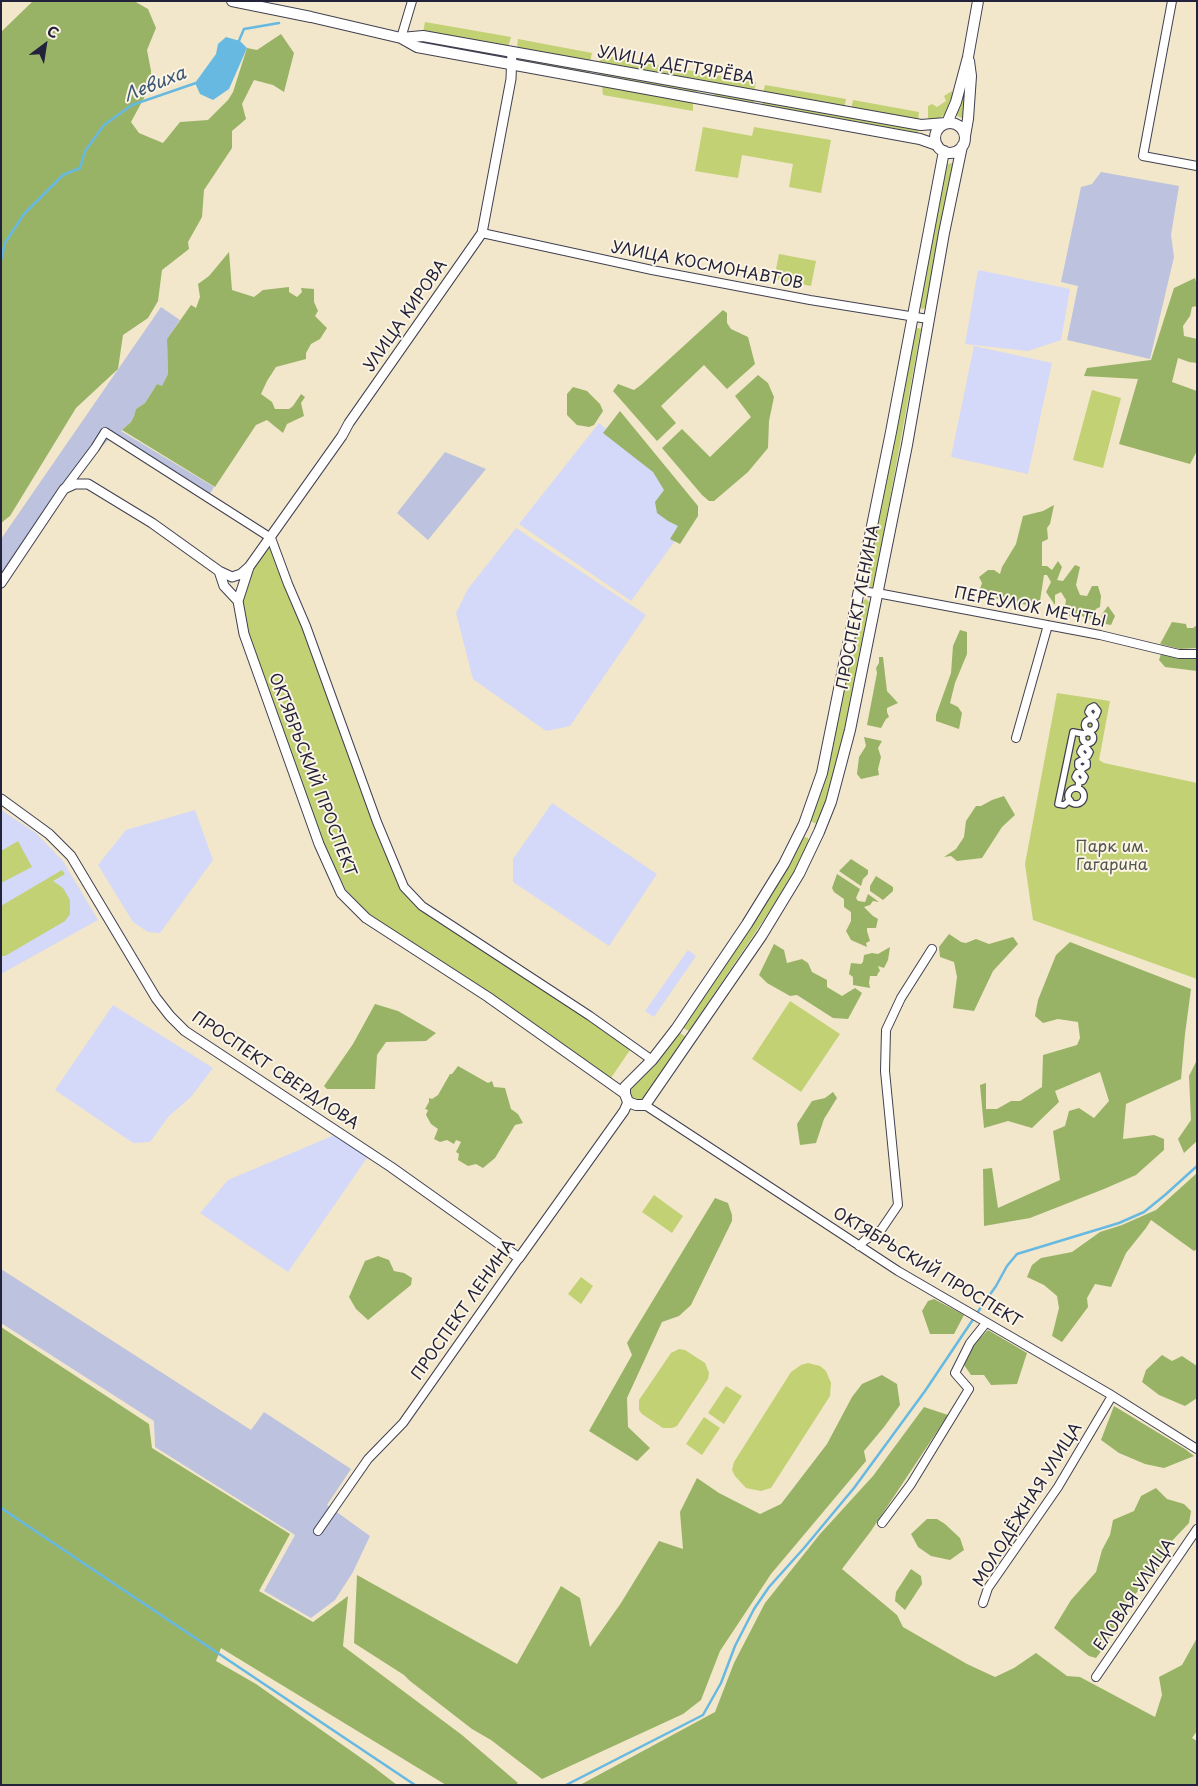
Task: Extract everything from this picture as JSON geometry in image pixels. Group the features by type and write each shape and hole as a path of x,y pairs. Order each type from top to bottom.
{"main road":[{"name":"УЛИЦА ДЕГТЯРЁВА","path":"232,1 401,38 417,47 920,139 940,148"},
{"name":"ПРОСПЕКТ ЛЕНИНА","path":"946,123 956,102 968,56 978,1"},
{"name":"УЛИЦА ДЕГТЯРЁВА","path":"401,38 423,36 921,125 946,123"},
{"name":"ПРОСПЕКТ ЛЕНИНА","path":"645,1105 762,935 800,874 831,802 846,748 906,445 944,233 968,119 971,76 968,56"},
{"path":"946,123 955,124 961,127 964,133 963,143 955,152 940,148 935,138 936,131 946,123"},
{"name":"ПРОСПЕКТ ЛЕНИНА","path":"627,1098 625,1087 652,1060 676,1029 747,924 784,864 804,824 822,773 912,316 940,148"},
{"path":"676,1029 684,1031 690,1039"},
{"path":"627,1098 636,1105 645,1105"}],"street":[{"path":"401,38 412,1"},
{"path":"1172,1 1143,156 1197,166"},
{"name":"УЛИЦА КИРОВА","path":"238,601 249,567 482,233 513,65 512,52"},
{"name":"УЛИЦА КОСМОНАВТОВ","path":"482,233 652,270 810,300 928,319"},
{"path":"1,583 64,489 96,448 105,432 271,538 306,626 377,822 404,887 422,906 598,1022 652,1060"},
{"name":"ОКТЯБРЬСКИЙ ПРОСПЕКТ","path":"64,489 75,484 88,484 152,523 219,571 224,586 238,601 247,644 317,837 341,893 366,918 488,997 627,1098"},
{"path":"219,571 232,577 242,574 249,567"},
{"name":"ПЕРЕУЛОК МЕЧТЫ","path":"858,591 1100,635 1179,654 1197,654"},
{"path":"1016,738 1048,626"},
{"path":"1070,800 1070,791 1083,781 1085,777 1081,771 1086,768 1087,764 1084,758 1090,752 1082,739 1087,732 1096,727 1092,718 1096,716 1098,711 1094,706 1096,698"},
{"path":"1070,800 1064,805 1058,804 1073,732 1087,732"},
{"path":"1070,800 1078,803 1082,800 1083,792 1078,785"},
{"name":"ПРОСПЕКТ СВЕРДЛОВА","path":"1,799 49,834 71,856 156,998 185,1031 391,1167 518,1258"},
{"path":"804,824 819,832"},
{"path":"859,1246 881,1230 898,1205 886,1072 886,1030 901,998 932,949"},
{"name":"ПРОСПЕКТ ЛЕНИНА","path":"318,1531 368,1459 403,1423 518,1258 624,1111 627,1098"},
{"name":"ОКТЯБРЬСКИЙ ПРОСПЕКТ","path":"645,1105 898,1271 1112,1396 1197,1449"},
{"path":"882,1523 911,1484 969,1390 955,1373 970,1343 986,1323"},
{"name":"МОЛОДЁЖНАЯ УЛИЦА","path":"983,1603 988,1588 1058,1487 1112,1396"},
{"name":"ЕЛОВАЯ УЛИЦА","path":"1096,1677 1197,1529"}],"shaded area":[{"path":"1101,172 1179,186 1171,235 1174,257 1150,359 1067,340 1078,286 1061,282 1081,187 1092,184"},
{"path":"978,270 1070,289 1061,340 1028,351 965,344"},
{"path":"161,307 180,320 167,339 168,374 162,387 157,384 145,403 136,409 131,422 121,431 214,487 208,497 111,437 53,498 1,576 1,539"},
{"path":"974,346 1052,363 1028,474 951,457"},
{"path":"599,423 667,478 697,511 631,601 519,524"},
{"path":"445,452 486,469 428,540 397,513"},
{"path":"516,528 646,615 570,726 546,731 473,679 456,613 468,589"},
{"path":"552,803 657,874 609,946 513,882 513,859"},
{"path":"1,810 36,833 63,861 98,920 1,974"},
{"path":"195,810 213,860 160,933 148,932 133,922 98,865 126,830"},
{"path":"688,950 696,956 654,1017 645,1011"},
{"path":"113,1005 213,1068 191,1097 169,1116 150,1142 133,1143 55,1090"},
{"path":"337,1134 369,1155 288,1272 200,1213 228,1180"},
{"path":"1,1269 251,1430 264,1412 351,1469 327,1505 370,1536 353,1572 335,1600 311,1618 264,1591 295,1535 155,1447 154,1421 1,1323"}],"green space":[{"path":"33,1 134,1 148,9 156,28 147,50 151,71 151,85 131,122 139,133 163,143 180,122 208,120 228,100 233,92 247,48 257,50 281,34 294,53 284,92 273,85 254,80 242,104 246,119 232,131 232,148 204,190 202,217 188,242 189,249 162,270 158,301 148,318 123,335 118,369 76,408 10,516 1,523 1,32"},
{"path":"425,22 511,37 508,47 423,32"},
{"path":"518,39 592,53 590,62 517,48"},
{"path":"428,41 502,54 501,58 427,45"},
{"path":"601,55 756,82 754,92 599,64"},
{"path":"520,58 591,70 590,74 519,62"},
{"path":"968,71 965,120 956,115"},
{"path":"599,72 697,90 697,94 598,76"},
{"path":"765,85 846,99 844,109 763,93"},
{"path":"602,86 693,102 693,111 603,95"},
{"path":"952,91 954,96 947,113 938,119 928,122 928,106 932,104 937,107 946,101 944,96"},
{"path":"715,93 754,100 754,104 714,97"},
{"path":"853,100 919,112 918,121 851,110"},
{"path":"763,101 918,129 918,133 762,105"},
{"path":"703,127 752,136 754,127 831,140 821,193 789,187 793,164 742,155 738,178 695,171"},
{"path":"953,163 925,308 922,309 919,306 947,164"},
{"path":"229,252 232,290 254,297 263,290 289,287 289,292 297,297 302,292 301,288 314,289 314,302 318,311 315,316 327,328 320,339 311,344 306,353 306,359 276,367 261,394 272,402 275,409 289,409 301,394 305,397 301,403 304,416 287,424 283,433 267,420 256,425 215,487 122,430 131,422 136,409 145,403 157,384 162,386 168,374 167,339 191,305 196,308 200,297 198,284 209,276"},
{"path":"779,254 816,261 811,286 774,279"},
{"path":"1195,278 1197,306 1192,307 1190,316 1183,326 1184,336 1197,339 1197,363 1178,358 1172,382 1197,391 1197,451 1190,464 1119,444 1138,379 1084,376 1087,368 1151,360 1174,288"},
{"path":"723,310 727,313 727,323 731,329 748,337 755,364 727,389 704,365 661,406 676,423 657,441 613,391 618,384 634,390 641,385"},
{"path":"915,327 921,329 874,586 868,588 865,587 864,583"},
{"path":"758,375 768,383 774,397 769,421 768,448 748,472 714,501 709,501 662,448 682,429 710,457 751,417 735,396"},
{"path":"573,387 587,391 600,404 603,411 594,425 589,427 577,425 567,415 567,394"},
{"path":"1092,390 1121,398 1103,468 1073,460"},
{"path":"620,411 698,506 698,516 680,544 670,539 678,526 657,513 655,502 664,490 653,472 603,433"},
{"path":"1054,505 1050,524 1047,528 1048,539 1042,542 1042,566 1047,566 1052,570 1058,561 1062,567 1057,580 1063,581 1075,565 1080,567 1076,585 1080,595 1087,596 1092,586 1098,586 1101,596 1100,607 1096,609 1089,620 1082,616 1071,617 1064,613 1066,600 1061,592 1055,595 1055,605 1046,592 1051,582 1047,575 1044,575 1040,601 1030,606 978,595 982,583 979,577 988,570 994,570 1000,574 1002,567 1016,544 1023,516 1043,511"},
{"path":"272,544 403,888 632,1047 611,1078 369,914 346,890 317,830 244,629 243,601 253,568"},
{"path":"866,599 870,603 840,756 819,823 814,823 811,821 811,817 827,773 861,602"},
{"path":"1108,606 1115,616 1111,625 1100,623 1102,614"},
{"path":"1172,622 1186,624 1187,628 1193,628 1197,625 1197,648 1180,649 1160,644"},
{"path":"960,630 967,632 967,654 955,683 950,703 958,707 962,713 959,729 936,721 936,715 951,673 953,646"},
{"path":"1161,654 1197,658 1197,671 1165,667 1159,660"},
{"path":"879,657 883,657 887,691 898,703 887,708 889,717 881,728 867,725"},
{"name":"Парк им. Гагарина","path":"1057,693 1110,701 1099,760 1104,763 1197,783 1197,979 1033,920 1025,864"},
{"path":"864,737 882,741 878,748 881,757 878,769 879,775 861,779 857,774 859,757 866,746"},
{"path":"1004,796 1015,815 1002,827 982,858 957,861 951,856 944,857 956,849 964,837 966,821 976,806 981,806"},
{"path":"804,837 808,838 810,844 786,887 689,1031 682,1027"},
{"path":"18,841 32,867 1,883 1,851"},
{"path":"851,859 868,870 868,874 863,879 861,886 839,871"},
{"path":"62,870 65,874 53,881 63,888 70,900 70,914 65,921 5,956 1,956 1,906"},
{"path":"837,874 860,889 856,898 858,901 865,902 868,894 879,902 873,901 870,905 864,907 878,919 876,928 867,928 870,941 866,943 867,947 851,940 846,931 851,921 851,912 844,907 844,899 834,892 832,888"},
{"path":"876,876 893,887 893,891 883,900 870,891 870,886"},
{"path":"949,934 966,943 976,939 989,944 1013,937 1018,944 993,971 974,1011 953,1008 957,977 954,962 940,957 939,947"},
{"path":"1070,942 1191,989 1181,1079 1126,1104 1123,1139 1154,1135 1164,1139 1164,1150 1136,1175 1104,1189 1030,1218 984,1226 983,1169 992,1168 998,1208 1060,1180 1053,1131 1065,1126 1069,1111 1079,1108 1094,1118 1109,1101 1100,1072 1055,1091 1059,1102 1032,1128 1008,1121 984,1128 980,1085 986,1083 986,1109 997,1109 1011,1101 1020,1101 1042,1087 1043,1055 1077,1045 1080,1038 1078,1022 1058,1019 1043,1023 1035,1016 1038,1000 1056,955"},
{"path":"774,944 784,950 787,963 802,959 808,963 812,972 827,980 827,987 842,996 855,988 862,993 848,1019 833,1018 797,995 790,996 767,983 759,975"},
{"path":"890,947 888,960 884,968 878,966 880,971 877,976 870,976 870,988 853,985 853,977 849,974 851,963 861,964 864,955 878,954"},
{"path":"790,1001 840,1034 801,1092 752,1059"},
{"path":"375,1004 398,1011 436,1033 426,1041 386,1042 377,1055 375,1089 327,1089 324,1086 353,1044"},
{"path":"680,1033 685,1036 685,1039 644,1098 638,1100 631,1098 629,1090 677,1034"},
{"path":"1197,1060 1197,1141 1184,1153 1178,1139 1191,1120 1189,1076"},
{"path":"458,1066 488,1083 492,1081 494,1087 505,1088 511,1109 518,1114 523,1123 515,1125 495,1158 483,1168 476,1164 468,1166 458,1160 459,1154 456,1152 461,1142 456,1140 454,1144 447,1140 440,1142 434,1139 438,1129 431,1124 426,1115 428,1110 425,1109 429,1098 432,1099 438,1095 450,1074"},
{"path":"833,1092 837,1098 824,1119 816,1143 800,1145 797,1124 812,1101 825,1098"},
{"path":"1197,1173 1197,1249 1194,1251 1151,1220 1126,1253 1111,1287 1095,1284 1087,1298 1088,1307 1062,1342 1052,1336 1059,1308 1057,1296 1044,1285 1027,1277 1032,1265 1041,1258 1072,1252 1100,1232 1122,1225 1156,1210"},
{"path":"654,1195 683,1216 672,1233 642,1212"},
{"path":"715,1198 728,1203 732,1221 691,1305 679,1316 662,1322 627,1398 628,1427 650,1448 637,1461 589,1431 632,1355 627,1343"},
{"path":"378,1256 389,1260 394,1271 404,1273 412,1278 411,1285 368,1320 356,1309 349,1297 365,1261"},
{"path":"581,1277 593,1286 581,1304 568,1294"},
{"path":"934,1299 964,1315 954,1334 930,1334 922,1311 928,1301"},
{"path":"1,1327 149,1424 152,1448 290,1534 259,1591 313,1622 348,1596 343,1646 462,1735 518,1783 515,1785 446,1785 221,1648 216,1661 256,1684 397,1785 1,1785"},
{"path":"988,1330 1027,1353 1017,1384 991,1385 984,1375 971,1375 964,1365 972,1346"},
{"path":"679,1349 685,1350 705,1363 709,1373 708,1379 677,1426 663,1428 642,1414 639,1410 639,1400 671,1353"},
{"path":"1162,1355 1172,1361 1182,1356 1197,1366 1197,1398 1185,1406 1159,1395 1142,1382 1146,1370"},
{"path":"808,1363 820,1366 826,1371 831,1383 830,1396 771,1488 761,1491 746,1488 732,1470 734,1462 791,1372 801,1365"},
{"path":"882,1375 897,1384 900,1405 864,1451 866,1461 771,1574 720,1651 701,1700 683,1714 542,1779 491,1740 472,1729 404,1675 354,1643 357,1575 517,1664 561,1586 580,1598 590,1647 621,1603 659,1541 683,1549 680,1512 697,1478 719,1493 760,1514 781,1504 827,1444 852,1397 862,1384"},
{"path":"726,1386 742,1396 724,1424 708,1413"},
{"path":"1114,1406 1194,1456 1164,1468 1145,1464 1119,1453 1101,1440"},
{"path":"924,1407 948,1415 871,1531 842,1569 897,1615 903,1627 967,1664 995,1677 1014,1668 1036,1653 1067,1676 1080,1677 1155,1717 1162,1695 1159,1677 1182,1665 1197,1638 1197,1731 1192,1738 1197,1741 1197,1785 580,1785 715,1712 734,1663 765,1603 820,1534 873,1476"},
{"path":"704,1417 720,1428 702,1455 686,1444"},
{"path":"1156,1488 1167,1499 1184,1504 1191,1511 1189,1523 1169,1544 1167,1559 1130,1600 1105,1646 1096,1658 1089,1656 1054,1628 1071,1600 1096,1572 1102,1550 1110,1535 1113,1520 1134,1511 1141,1496"},
{"path":"927,1519 937,1519 945,1524 960,1538 964,1550 950,1560 931,1556 918,1547 911,1534"},
{"path":"911,1569 921,1576 922,1584 905,1610 895,1601 896,1592"}],"water":[{"path":"226,37 240,41 247,48 229,89 213,100 200,94 195,83 216,54 218,44"}],"waterway":[{"name":"Левиха","path":"238,43 244,29 279,23"},
{"name":"Левиха","path":"1,260 5,243 24,214 63,175 80,168 85,151 104,125 132,105 196,83"},
{"path":"977,1313 1007,1266 1017,1254 1119,1223 1144,1212 1197,1166"},
{"path":"566,1785 703,1715 721,1683 735,1646 754,1609 769,1587 854,1488 925,1391 974,1318"},
{"path":"1,1508 415,1785"}]}
